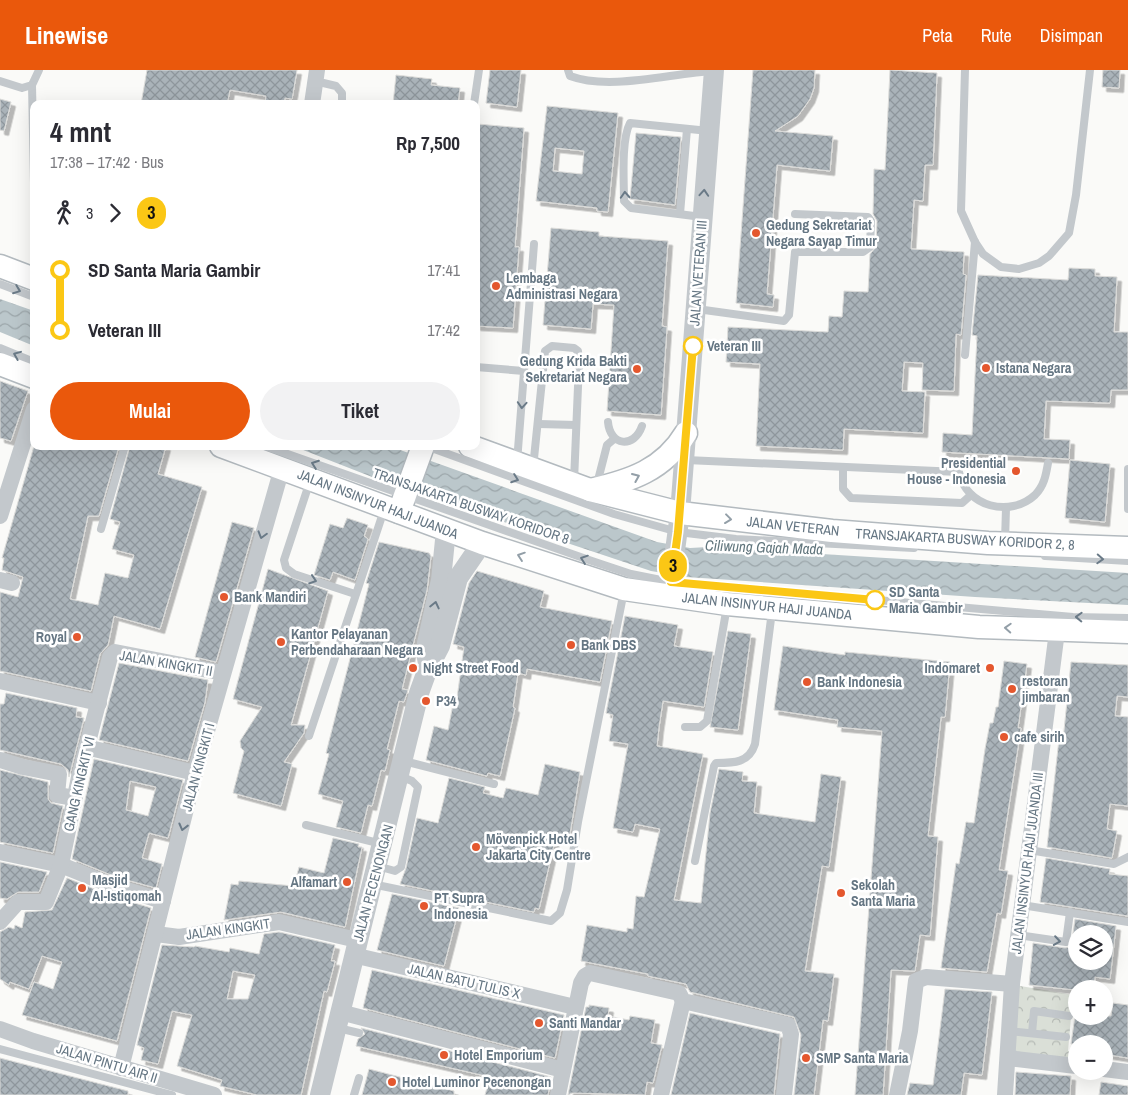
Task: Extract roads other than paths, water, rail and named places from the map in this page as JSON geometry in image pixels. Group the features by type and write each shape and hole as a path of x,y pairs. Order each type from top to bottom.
{"main road":[{"path":"0,266 30,280"},
{"path":"0,364 30,375"},
{"path":"587,488 629,480 657,466 673,452 686,434"},
{"name":"JALAN INSINYUR HAJI JUANDA","path":"232,450 311,479 399,502 446,530 482,544 624,589 671,585 727,604 979,626 1057,631 1128,632"},
{"path":"399,502 423,450"},
{"name":"JALAN VETERAN","path":"480,450 587,488 678,527 832,531 1005,543 1128,548"}],"street":[{"name":"JALAN VETERAN III","path":"671,585 686,434 714,70"},
{"path":"313,100 316,76"},
{"path":"0,516 30,422"},
{"name":"JALAN KINGKIT I","path":"121,1068 195,773 282,468"},
{"name":"JALAN PECENONGAN","path":"427,671 427,643 441,580 446,530"},
{"name":"JALAN PECENONGAN","path":"322,1094 355,947 382,877 383,844 419,693 427,671 440,646 458,578 482,544"},
{"name":"JALAN INSINYUR HAJI JUANDA III","path":"1005,1095 1012,984 1057,631"},
{"name":"JALAN KINGKIT II","path":"99,703 110,657 115,652 223,673"},
{"path":"0,681 99,703"},
{"name":"GANG KINGKIT VI","path":"0,922 18,902 46,902 61,865 86,747 99,703"},
{"path":"86,747 195,773"},
{"path":"0,760 60,774 58,796 75,798"},
{"path":"56,773 59,763 82,767"},
{"path":"0,852 61,865 113,886 163,901"},
{"name":"JALAN KINGKIT","path":"156,934 179,936 279,922 355,947"},
{"name":"JALAN BATU TULIS X","path":"355,947 575,1007"},
{"path":"558,1095 581,983 585,976 590,973 664,988 679,993 683,1002 661,1095"},
{"path":"897,1095 910,1031 916,981 926,977 1012,984"},
{"path":"683,1002 788,1025 790,1028 790,1039 784,1095"},
{"path":"338,1020 563,1070"},
{"name":"JALAN PINTU AIR II","path":"0,1028 121,1068 214,1095"},
{"path":"1008,1058 1068,1065"},
{"path":"1113,1070 1128,1072"}],"lane":[{"path":"32,100 32,85 39,70"},
{"path":"475,100 479,70"},
{"path":"568,70 570,76 579,79 602,81 714,70"},
{"path":"965,70 961,211 974,242 989,260 1001,267 1019,269 1039,263 1062,243 1069,233 1076,195 1090,70"},
{"path":"316,76 336,86 342,92 342,100"},
{"path":"0,81 22,88 32,85"},
{"path":"703,217 627,206 624,201 627,129 630,124 709,131"},
{"path":"680,214 687,129"},
{"path":"696,309 784,321 789,315 795,252 863,252 870,247 870,221 868,217 795,214"},
{"path":"965,355 974,242"},
{"path":"525,467 524,371 534,244"},
{"path":"0,284 30,281"},
{"path":"525,467 539,424 545,351 552,346 561,346 578,351 576,426 587,488"},
{"path":"0,348 30,360"},
{"path":"480,367 524,371"},
{"path":"608,422 609,431 614,439 623,442 632,440 639,434 642,426"},
{"path":"539,424 576,426"},
{"path":"587,488 607,445 614,439"},
{"path":"101,529 124,450"},
{"name":"TRANSJAKARTA BUSWAY KORIDOR 8","path":"275,450 399,502 671,585 1064,616 1128,618"},
{"name":"TRANSJAKARTA BUSWAY KORIDOR 2, 8","path":"426,450 614,514 736,539 923,549"},
{"path":"683,460 960,472 961,480 971,495 987,505 1006,508 1022,504 1036,494 1045,480 1048,463"},
{"path":"843,467 843,490 851,498 962,503 971,495"},
{"path":"1128,469 1128,509"},
{"path":"311,479 284,560 286,568 294,574 355,594"},
{"path":"309,736 355,594 399,502"},
{"path":"1005,543 1006,508"},
{"name":"TRANSJAKARTA BUSWAY KORIDOR 2, 8","path":"1040,556 1128,561"},
{"path":"382,877 551,921 560,913 567,890 578,822 624,589"},
{"path":"685,727 700,727 707,721 727,604"},
{"path":"695,860 714,766 716,763 733,763 746,760 752,754 756,744 772,608"},
{"path":"382,877 401,867 418,787 402,768"},
{"path":"402,768 494,784"},
{"path":"306,825 383,844"},
{"path":"1029,850 1114,864 1128,857"},
{"path":"1022,905 1128,922"},
{"path":"1018,935 1066,942 1070,912"},
{"path":"1032,1034 1034,1011 1068,1016"},
{"path":"338,1020 359,1033"},
{"path":"1009,1031 1066,1037"},
{"path":"0,1049 172,1095"},
{"path":"354,1095 359,1078"}],"water":[{"path":"0,299 30,310 30,344 0,332"},
{"path":"303,450 400,450 657,542 690,548 708,547 1128,573 1128,605 975,597 687,577 651,571 390,484"}],"place":[{"name":"Gedung Sekretariat Negara Sayap Timur","path":"756,233"},
{"name":"Lembaga Administrasi Negara","path":"496,286"},
{"name":"Veteran III","path":"693,346"},
{"name":"Istana Negara","path":"986,368"},
{"name":"Gedung Krida Bakti Sekretariat Negara","path":"637,369"},
{"name":"Presidential House - Indonesia","path":"1016,471"},
{"name":"Bank Mandiri","path":"224,597"},
{"name":"SD Santa Maria Gambir","path":"875,600"},
{"name":"Royal","path":"77,637"},
{"name":"Kantor Pelayanan Perbendaharaan Negara","path":"281,642"},
{"name":"Bank DBS","path":"571,645"},
{"name":"Night Street Food","path":"413,668"},
{"name":"Indomaret","path":"990,668"},
{"name":"Bank Indonesia","path":"807,682"},
{"name":"restoran jimbaran","path":"1012,689"},
{"name":"P34","path":"426,701"},
{"name":"cafe sirih","path":"1004,737"},
{"name":"Mövenpick Hotel Jakarta City Centre","path":"476,847"},
{"name":"Alfamart","path":"347,882"},
{"name":"Masjid Al-Istiqomah","path":"82,888"},
{"name":"Sekolah Santa Maria","path":"841,893"},
{"name":"PT Supra Indonesia","path":"424,906"},
{"name":"Santi Mandar","path":"539,1023"},
{"name":"Hotel Emporium","path":"444,1055"},
{"name":"SMP Santa Maria","path":"806,1058"},
{"name":"Hotel Luminor Pecenongan","path":"392,1082"}],"water label":[{"name":"Ciliwung Gajah Mada","path":"764,547"}]}
